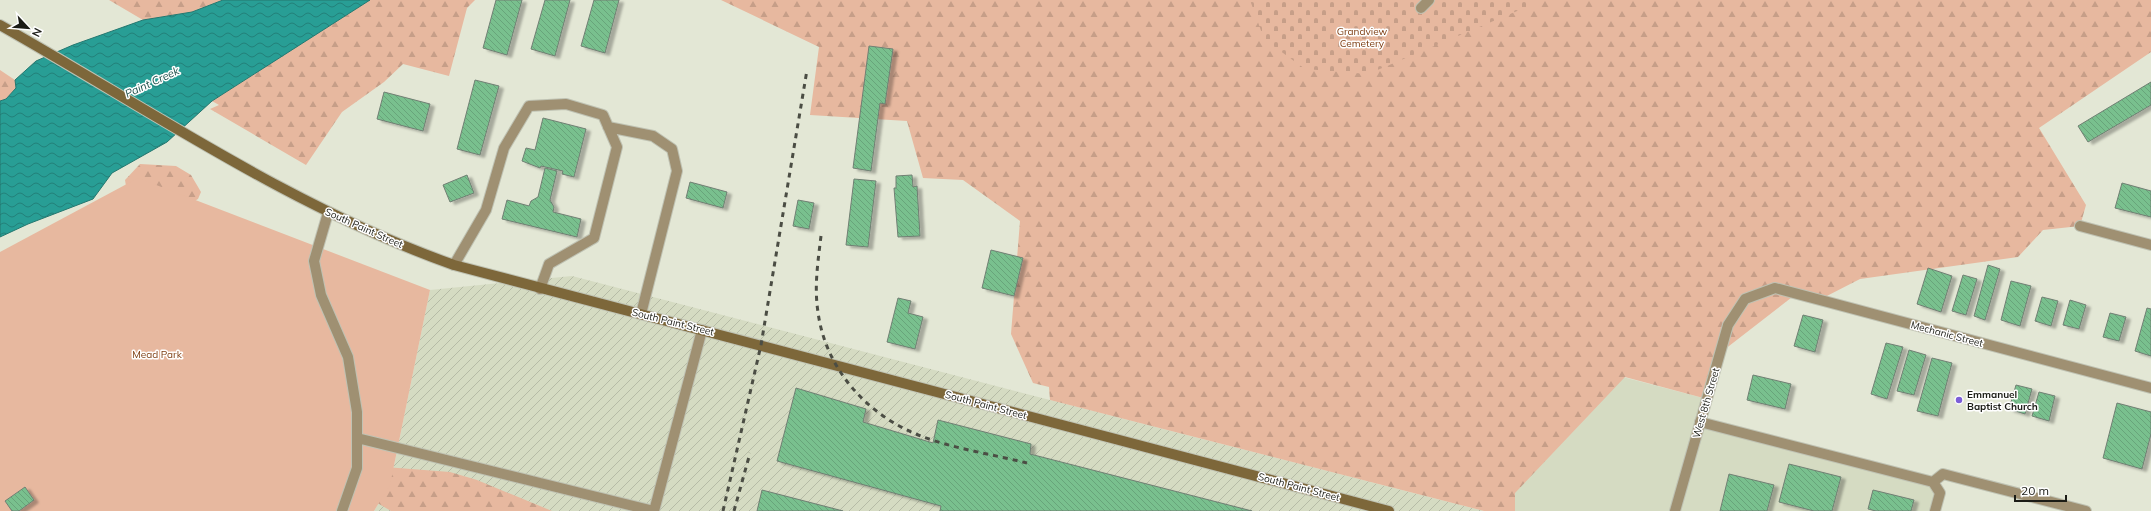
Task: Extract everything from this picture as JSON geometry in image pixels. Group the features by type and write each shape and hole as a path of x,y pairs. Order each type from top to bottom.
{"main road":[{"name":"South Paint Street","path":"0,25 328,213 373,234 454,265 540,289 641,314 1389,511"}],"street":[{"path":"1421,8 1429,0"},
{"path":"454,265 486,210 504,148 529,106 566,104 602,116 617,147 594,238 549,264 540,289"},
{"path":"608,127 653,136 672,149 677,171 641,314"},
{"path":"328,213 314,262 321,295 348,357 357,412 357,468 342,511"},
{"path":"2080,226 2151,245"},
{"name":"Mechanic Street","path":"1745,299 1775,288 2151,388"},
{"name":"West 8th Street","path":"1675,511 1728,325 1745,299"},
{"path":"357,438 654,511 702,330"},
{"path":"1700,422 1933,482 1940,493 1936,511"},
{"path":"1933,482 1943,474 2086,511"}],"shaded area":[{"path":"572,276 1484,511 374,511 390,485 430,290"},
{"path":"1619,376 1707,399 1700,422 1933,482 1940,493 1935,511 1515,511 1513,434"}],"green space":[{"path":"109,0 223,0 192,12 143,20"},
{"path":"370,0 475,0 467,8 449,76 403,64 384,82 342,112 306,165 210,109 219,105 212,101"},
{"path":"721,0 2151,0 2151,52 2039,128 2086,205 2080,226 2043,230 2018,257 1860,279 1819,300 1796,294 1720,353 1707,399 1625,377 1515,493 1515,511 1484,511 1050,400 1049,387 1033,383 1011,334 1020,221 963,180 923,178 907,121 810,115 819,47"},
{"name":"Grandview Cemetery","path":"1250,0 1543,0 1368,74 1305,69 1264,39"},
{"path":"0,70 15,80 16,88 6,99 0,101"},
{"path":"140,164 176,166 191,175 201,192 198,199 187,205 126,186 125,180"},
{"name":"Mead Park","path":"138,178 430,290 390,485 374,511 0,511 0,252"},
{"path":"385,467 450,472 477,480 552,511 391,511 369,498"}],"water":[{"name":"Paint Creek","path":"223,0 370,0 212,101 167,142 112,173 93,199 28,224 0,237 0,101 6,99 16,88 15,80 36,61 73,45 143,20 192,12"}],"building":[{"path":"496,0 522,0 507,55 483,48"},
{"path":"545,0 570,0 555,56 531,49"},
{"path":"594,0 619,0 605,53 581,46"},
{"path":"869,46 893,49 885,104 880,103 871,171 853,168"},
{"path":"475,80 499,86 480,155 457,149"},
{"path":"2151,82 2151,105 2088,142 2078,126"},
{"path":"384,92 430,104 423,131 377,119"},
{"path":"543,118 586,129 574,177 562,174 563,171 541,166 540,168 522,161 526,148 535,150"},
{"path":"545,168 557,171 550,200 554,207 553,212 581,219 577,237 502,219 507,200 529,206 531,201 538,197"},
{"path":"467,175 474,193 450,202 443,185"},
{"path":"912,175 913,187 917,186 920,236 898,237 894,188 896,188 896,176"},
{"path":"854,179 876,181 868,247 846,245"},
{"path":"690,182 727,192 723,208 686,198"},
{"path":"2122,183 2151,191 2151,217 2115,208"},
{"path":"798,200 814,203 809,229 793,226"},
{"path":"991,250 1023,258 1014,296 982,288"},
{"path":"1988,265 2000,269 1985,320 1974,316"},
{"path":"1928,268 1952,276 1941,312 1917,304"},
{"path":"1963,275 1977,279 1966,315 1952,311"},
{"path":"2011,281 2031,286 2020,326 2001,320"},
{"path":"2042,297 2058,301 2051,326 2035,321"},
{"path":"898,298 911,301 908,313 923,317 915,349 887,342"},
{"path":"2070,300 2086,305 2079,329 2063,325"},
{"path":"2147,308 2151,309 2151,356 2135,351"},
{"path":"2110,313 2126,317 2119,341 2103,337"},
{"path":"1803,315 1823,320 1815,352 1794,346"},
{"path":"1886,343 1903,347 1887,399 1871,394"},
{"path":"1909,350 1926,355 1914,395 1897,391"},
{"path":"1932,358 1952,363 1938,416 1917,411"},
{"path":"1753,375 1791,384 1785,409 1747,400"},
{"path":"2016,385 2032,389 2025,414 2009,409"},
{"path":"796,388 866,409 863,422 933,443 938,420 1031,444 1030,454 1252,511 940,511 941,506 777,461"},
{"path":"2039,392 2055,396 2049,421 2032,416"},
{"path":"2117,403 2151,412 2151,434 2142,469 2103,458"},
{"path":"1789,464 1841,477 1832,511 1814,511 1779,502"},
{"path":"1729,474 1774,485 1767,511 1720,511"},
{"path":"25,487 34,500 19,511 12,511 5,501"},
{"path":"762,490 843,511 757,511"},
{"path":"1873,490 1914,500 1911,511 1876,511 1868,509"}],"railway":[{"path":"723,511 761,345 807,70"},
{"path":"821,236 816,284 818,312 822,332 829,351 850,386 864,401 880,414 897,425 916,434 956,447 1027,463"},
{"path":"734,511 750,453"}],"place":[{"name":"Emmanuel Baptist Church","path":"1959,400"}]}
